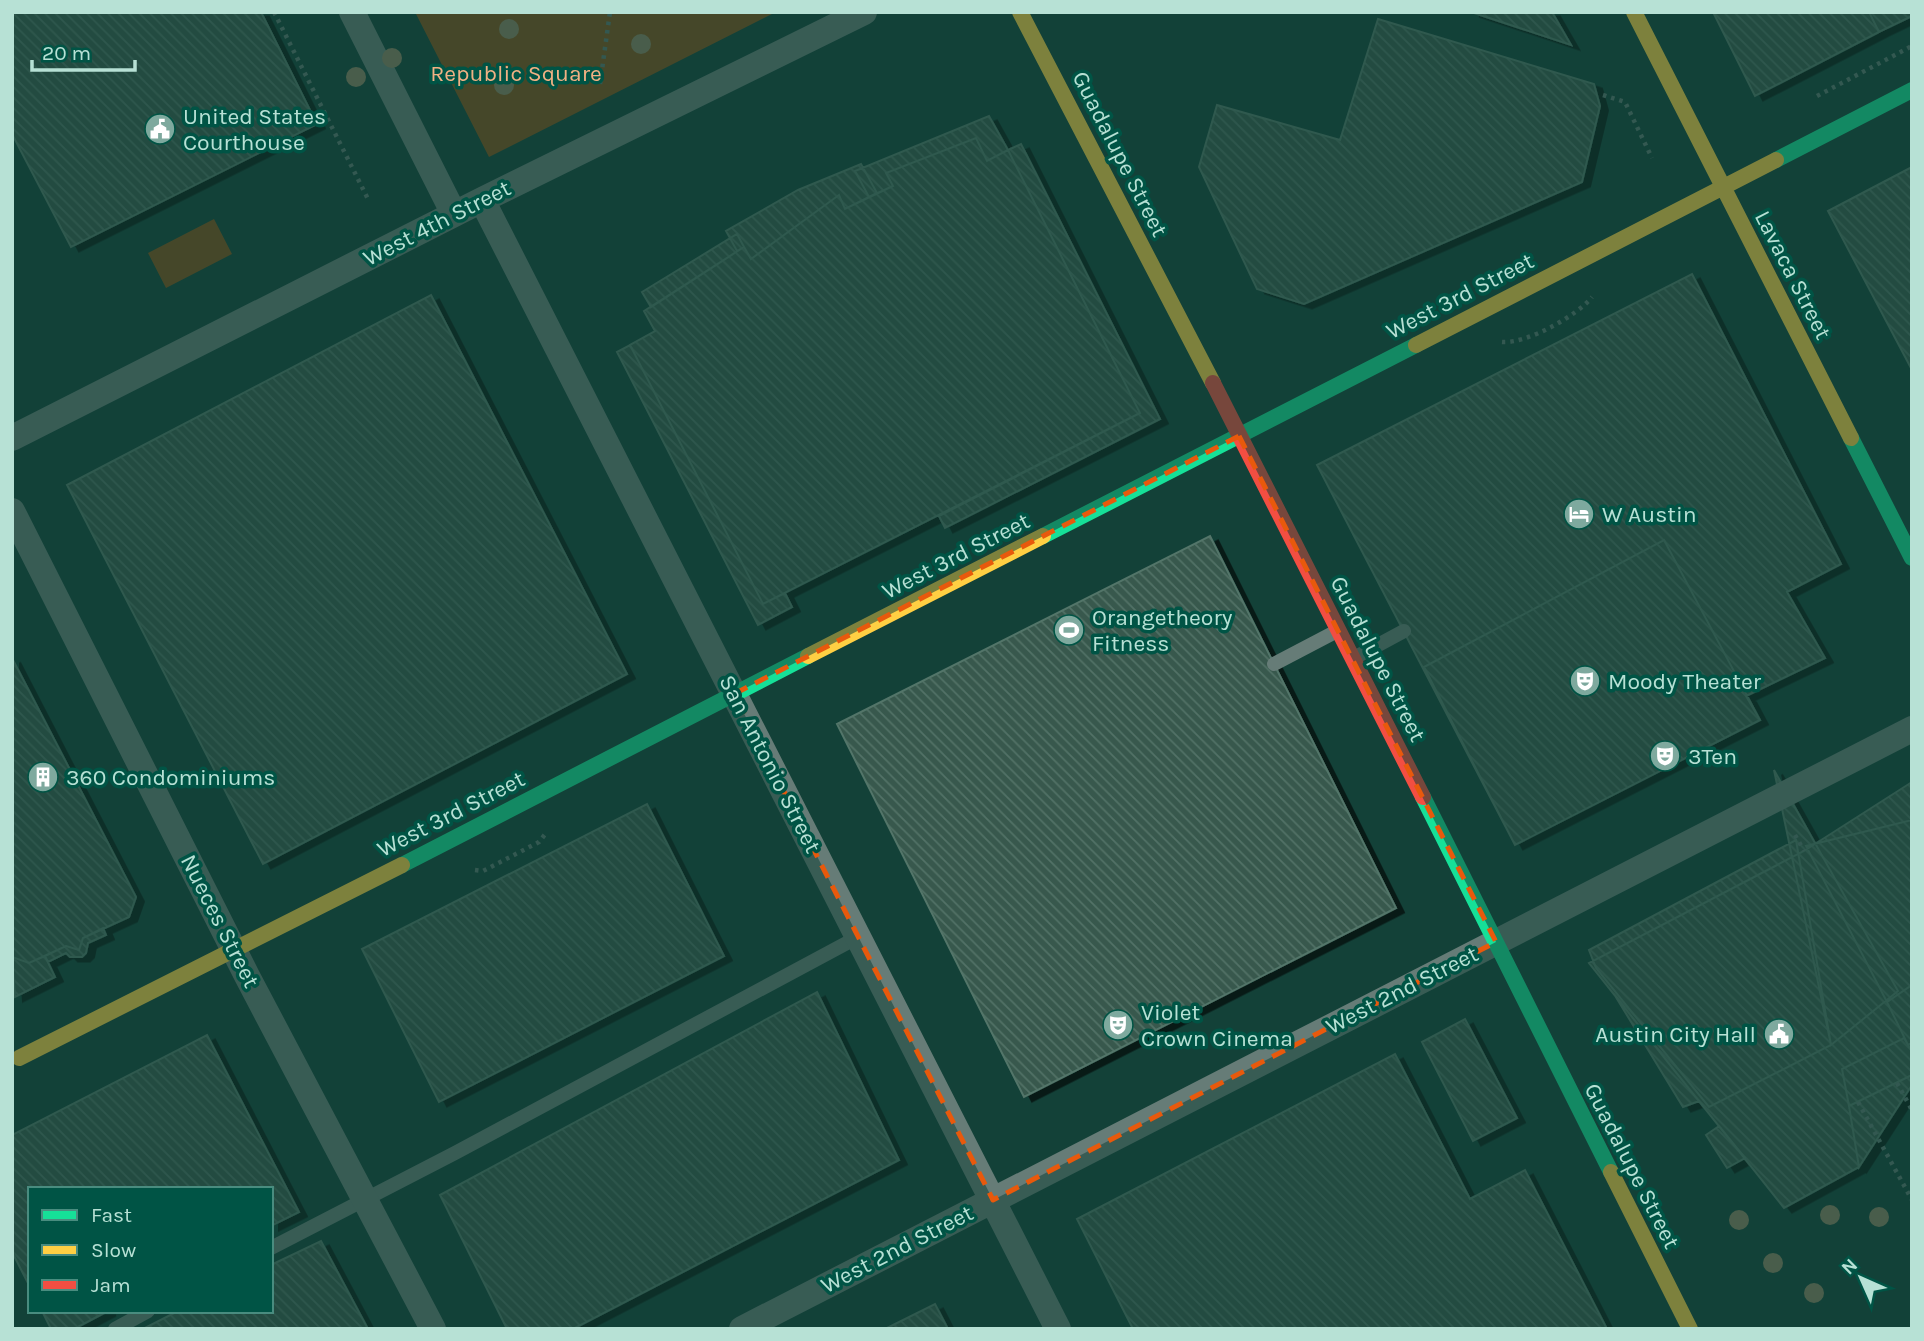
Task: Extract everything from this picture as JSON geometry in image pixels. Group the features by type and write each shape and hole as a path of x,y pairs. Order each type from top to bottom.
{"street":[{"path":"352,12 454,214"},
{"name":"West 4th Street","path":"12,438 454,214 864,12"},
{"name":"Guadalupe Street","path":"1020,12 1353,659 1690,1329"},
{"name":"Lavaca Street","path":"1634,12 1912,558"},
{"name":"West 3rd Street","path":"19,1058 234,951 1912,90"},
{"name":"San Antonio Street","path":"482,200 1058,1329"},
{"name":"Nueces Street","path":"12,511 234,951 433,1329"},
{"name":"West 2nd Street","path":"742,1329 1912,729"}],"lane":[{"path":"1274,664 1338,631"},
{"path":"1353,659 1404,631"},
{"path":"273,1247 858,937"},
{"path":"115,1329 144,1313"}],"path":[{"path":"274,12 369,201"},
{"path":"600,83 610,12"},
{"path":"1603,95 1625,102 1652,158"},
{"path":"1796,835 1804,851"},
{"path":"1898,1083 1912,1110"},
{"path":"1858,1101 1911,1202"}],"highlighted area":[{"path":"1239,436 1496,942 993,1200 734,694"}],"green space":[{"name":"Republic Square","path":"415,12 776,12 489,157"},
{"path":"214,219 232,254 166,288 148,253"}],"building":[{"name":"United States Courthouse","path":"12,12 261,12 317,124 71,247 12,134"},
{"path":"1471,12 1552,12 1571,45"},
{"path":"1713,12 1869,12 1879,32 1755,96"},
{"path":"1869,12 1912,12 1912,16 1879,32"},
{"path":"1378,19 1594,84 1600,106 1582,182 1304,304 1257,289 1199,167 1217,105 1340,140"},
{"path":"989,116 1008,150 987,161 976,138 886,173 893,186 869,197 855,171"},
{"path":"976,138 987,161 1008,150 1140,413 763,604 630,345 655,331 644,311 744,247 751,259 839,195 845,209 893,186 886,173"},
{"path":"1021,144 1160,419 945,528 939,516 1140,413 1008,150"},
{"path":"861,164 877,193 845,209 839,195 751,259 744,247 737,251 726,231 798,190"},
{"path":"1912,167 1912,370 1828,211"},
{"path":"737,234 744,247 651,307 642,292"},
{"name":"W Austin","path":"1692,274 1841,564 1787,592 1825,658 1746,696 1760,720 1515,845 1317,465"},
{"path":"431,295 627,674 263,864 67,485"},
{"path":"630,345 763,604 785,593 792,607 758,625 617,352"},
{"path":"1210,536 1396,908 1024,1097 837,724"},
{"name":"Moody Theater","path":"1664,540 1760,720 1515,845 1424,667"},
{"name":"360 Condominiums","path":"12,658 136,897 129,917 83,938 79,950 66,946 29,963 12,957"},
{"path":"1774,770 1898,991 1831,1045"},
{"name":"Austin City Hall","path":"1912,782 1912,1075 1849,1106 1859,1167 1784,1208 1589,963 1804,851"},
{"path":"647,804 724,956 439,1102 362,949"},
{"path":"1912,820 1912,985 1887,1002 1806,846"},
{"path":"1796,840 1831,1045 1709,1107 1596,968 1589,950"},
{"path":"103,928 106,935 88,943 86,953 82,957 70,957 66,953 48,962 45,956 66,946 79,950 83,938"},
{"path":"45,956 55,977 15,997 12,957 29,963"},
{"path":"1912,985 1912,1043 1908,1045 1887,1002"},
{"path":"817,992 899,1160 573,1329 507,1329 440,1195"},
{"path":"1614,994 1677,1074 1699,1101 1683,1107"},
{"path":"1465,1019 1517,1118 1473,1141 1422,1042"},
{"path":"207,1035 299,1212 273,1225 273,1187 28,1187 28,1283 12,1252 12,1135"},
{"path":"1904,1038 1912,1052 1912,1075 1849,1106 1842,1069"},
{"path":"1395,1054 1470,1199 1525,1170 1607,1329 1133,1329 1077,1219"},
{"path":"1912,1075 1912,1085 1859,1167 1849,1106"},
{"path":"1719,1126 1745,1158 1727,1168 1706,1135"},
{"path":"321,1241 368,1329 143,1329 174,1313 273,1313 273,1264"},
{"path":"935,1304 948,1329 885,1329"},
{"path":"43,1313 104,1313 74,1329 51,1329"}],"traffic: fast":[{"path":"1776,160 1912,90"},
{"path":"1043,536 1416,345"},
{"path":"1851,438 1912,558"},
{"path":"402,865 808,656"},
{"path":"1423,797 1611,1172"}],"traffic: slow":[{"path":"1020,12 1213,383"},
{"path":"1634,12 1851,438"},
{"path":"1416,345 1776,160"},
{"path":"808,656 1043,536"},
{"path":"19,1058 402,865"},
{"path":"1611,1172 1690,1329"}],"traffic: jam":[{"path":"1213,383 1423,797"}],"place":[{"name":"United States Courthouse","path":"160,129"},
{"name":"W Austin","path":"1579,514"},
{"name":"Orangetheory Fitness","path":"1069,630"},
{"name":"Moody Theater","path":"1585,681"},
{"name":"3Ten","path":"1665,756"},
{"name":"360 Condominiums","path":"43,777"},
{"name":"Violet Crown Cinema","path":"1118,1025"},
{"name":"Austin City Hall","path":"1779,1034"}]}
